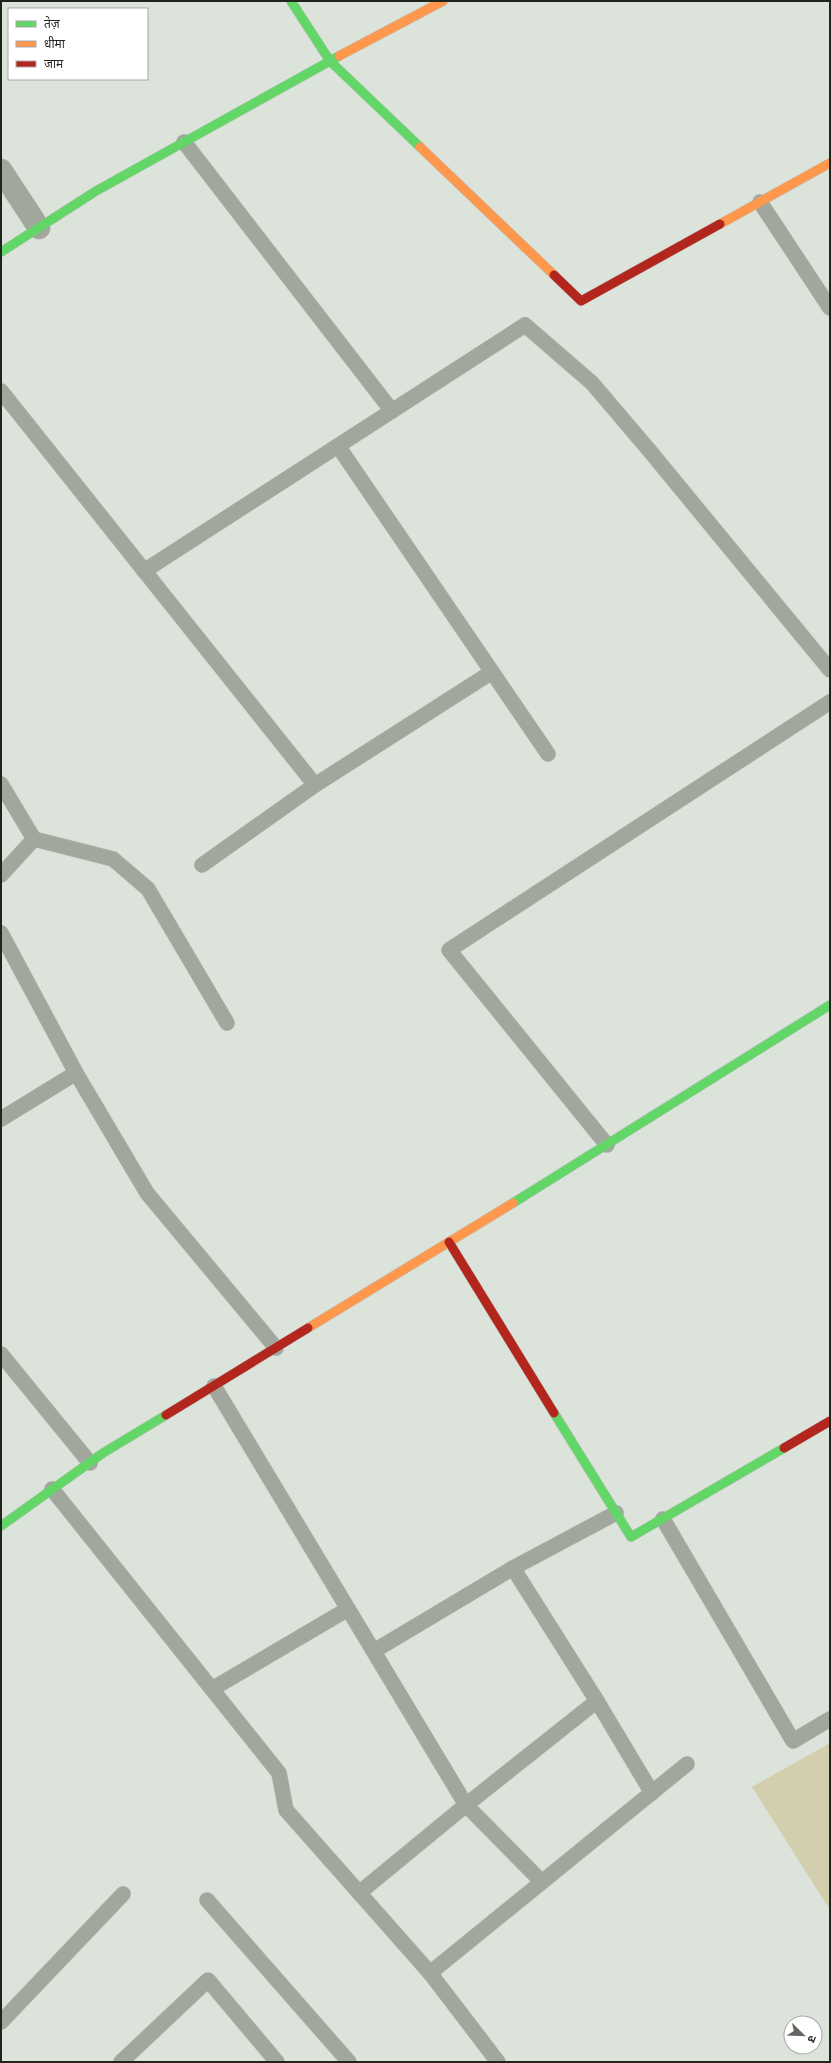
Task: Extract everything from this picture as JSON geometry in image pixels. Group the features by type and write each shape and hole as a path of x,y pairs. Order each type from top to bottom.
{"street":[{"path":"291,1 330,61 581,301 830,163"},
{"path":"1,252 96,192 184,142 330,61 443,1"},
{"path":"1,170 39,228"},
{"path":"1,1526 103,1453 449,1242 830,1005"},
{"path":"449,1242 631,1537 830,1421"}],"lane":[{"path":"184,142 392,411"},
{"path":"760,202 830,308"},
{"path":"144,571 526,325 592,384 650,450 830,670"},
{"path":"1,391 314,785"},
{"path":"338,446 548,754"},
{"path":"202,865 314,785 492,672"},
{"path":"607,1144 449,950 830,702"},
{"path":"1,784 34,839 113,859 148,889 227,1023"},
{"path":"1,875 34,839"},
{"path":"1,933 76,1073 147,1193 276,1348"},
{"path":"1,1119 76,1073"},
{"path":"1,1354 90,1463"},
{"path":"214,1386 466,1805 542,1882"},
{"path":"52,1489 279,1773 286,1810 430,1973 498,2062"},
{"path":"374,1651 513,1568 616,1513"},
{"path":"663,1519 793,1741 830,1719"},
{"path":"513,1568 598,1700 652,1793"},
{"path":"212,1689 348,1609"},
{"path":"359,1893 466,1805 598,1700"},
{"path":"430,1973 687,1764"},
{"path":"2,2018 123,1894"},
{"path":"208,1900 349,2062"},
{"path":"121,2062 208,1980 277,2062"}],"shaded area":[{"path":"830,1743 830,1910 752,1787"}],"traffic: fast":[{"path":"291,1 330,61 420,147"},
{"path":"1,252 96,191 339,56"},
{"path":"513,1203 830,1005"},
{"path":"554,1413 631,1537 784,1448"},
{"path":"1,1526 103,1453 166,1415"}],"traffic: slow":[{"path":"339,56 443,1"},
{"path":"420,147 554,275"},
{"path":"720,224 830,163"},
{"path":"308,1328 513,1203"}],"traffic: jam":[{"path":"554,275 581,301 720,224"},
{"path":"449,1242 554,1413"},
{"path":"166,1415 308,1328"},
{"path":"784,1448 830,1421"}]}
